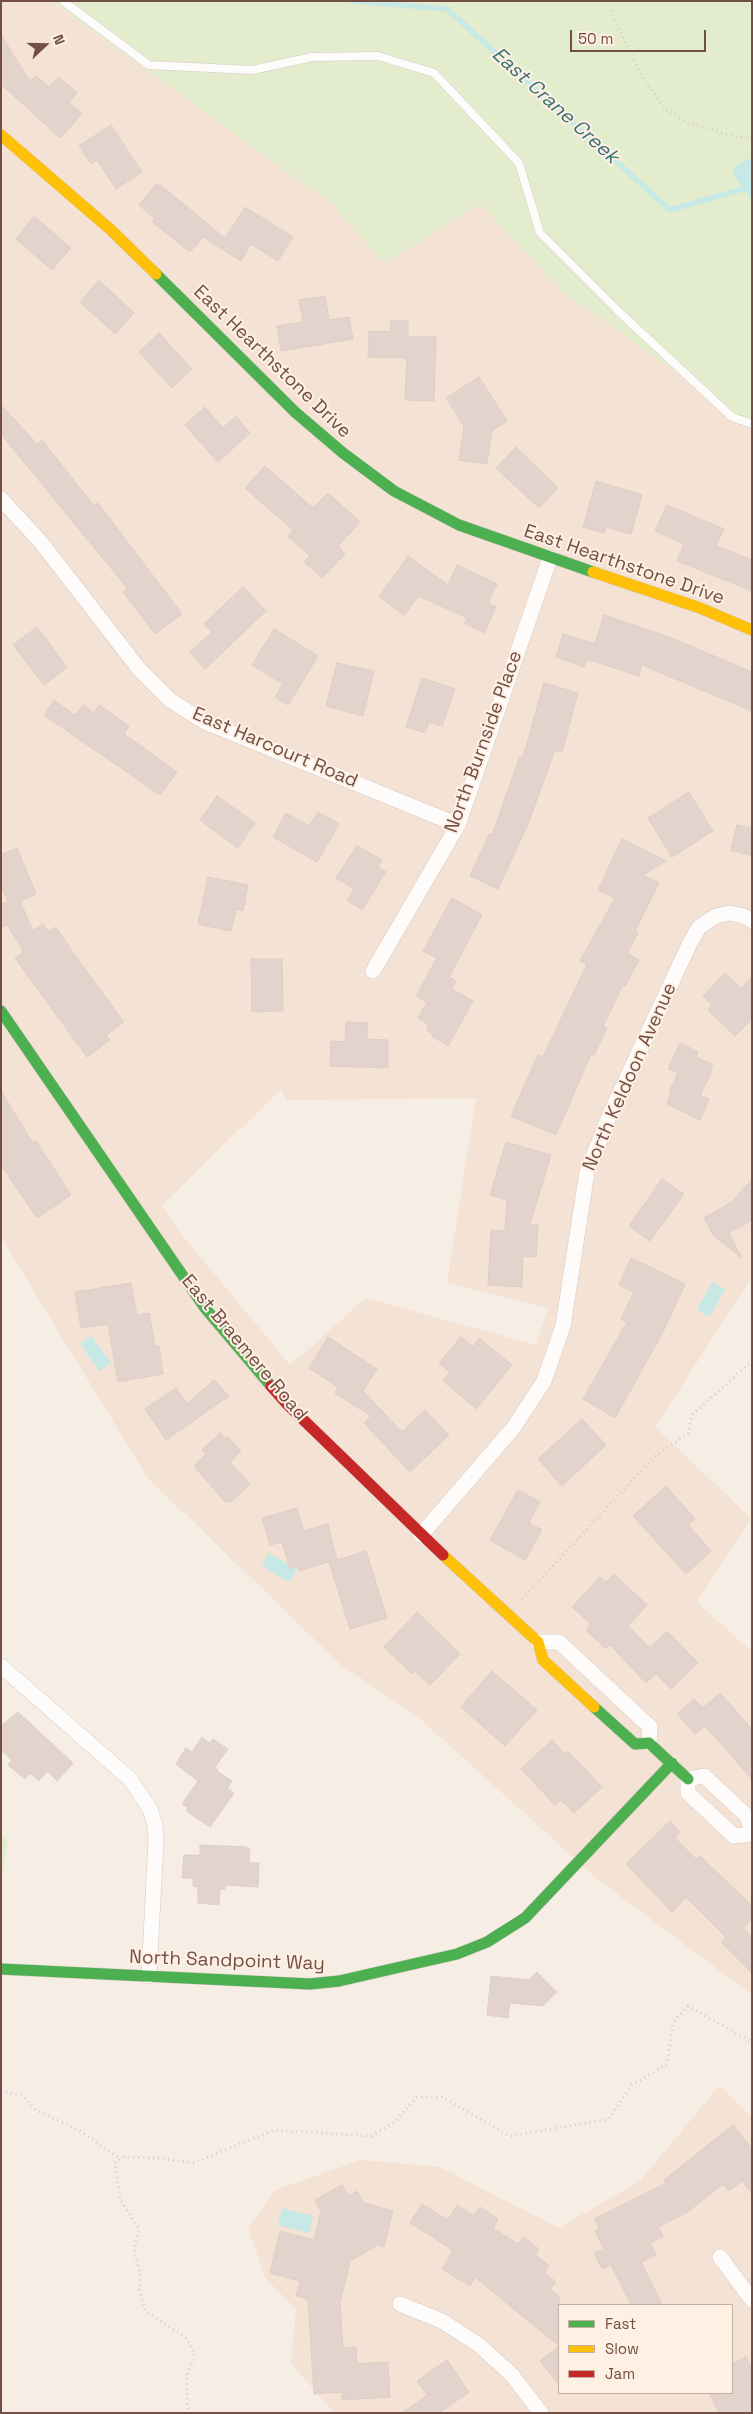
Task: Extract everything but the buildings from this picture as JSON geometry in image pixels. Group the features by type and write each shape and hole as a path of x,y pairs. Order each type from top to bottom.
{"street":[{"name":"East Hearthstone Drive","path":"1,136 16,146 112,230 295,412 343,453 394,491 459,525 550,558 700,608 752,630"},
{"name":"East Harcourt Road","path":"1,499 40,541 139,669 170,700 203,721 458,825"},
{"name":"North Burnside Place","path":"373,971 458,825 550,558"},
{"name":"North Keldoon Avenue","path":"421,1535 514,1427 544,1381 563,1326 587,1172 610,1114 690,942 699,927 716,916 730,913 744,916 752,921"},
{"name":"East Braemere Road","path":"1,1011 205,1308 287,1404 421,1535 538,1642 543,1660 634,1744 649,1743 672,1763 688,1778 688,1793 734,1836 752,1833 747,1816 704,1776 688,1778"},
{"path":"538,1642 559,1642 650,1726 649,1743"},
{"path":"1,1666 130,1779 150,1808 155,1825 156,1840 149,1976"},
{"name":"North Sandpoint Way","path":"1,1969 320,1983 339,1981 457,1954 487,1942 525,1918 672,1763"},
{"path":"720,2257 752,2300"},
{"path":"400,2304 442,2321 479,2345 512,2375 541,2413"}],"lane":[{"path":"63,1 148,65 252,70 312,57 378,56 434,73 519,163 540,232 617,310 732,417 752,424"}],"path":[{"path":"606,1 640,73 664,108 686,122 733,136 752,138"},
{"path":"522,1599 657,1454 688,1434 692,1415 752,1361"},
{"path":"192,2413 186,2405 187,2376 195,2353 186,2338 146,2311 138,2290 140,2273 134,2249 138,2229 120,2199 115,2163 124,2157 158,2158 193,2163 274,2130 372,2136 394,2122 417,2097 442,2097 510,2136 610,2119 632,2085 667,2064 673,2023 688,2006 752,2042"},
{"path":"1,2091 21,2095 36,2110 77,2129 121,2159"}],"shaded area":[{"path":"1,1 51,1 334,206 384,264 480,204 563,292 752,426 752,1277 655,1427 751,1518 697,1602 752,1652 752,1995 596,1878 417,1716 340,1664 147,1477 1,1237","holes":["281,1089 287,1100 476,1098 447,1283 548,1308 536,1345 366,1298 290,1365 178,1230 162,1205"]},
{"path":"719,2086 752,2117 752,2413 334,2413 291,2363 296,2309 266,2279 248,2228 275,2190 361,2160 440,2167 559,2228 640,2181"}],"green space":[{"path":"51,1 752,1 752,426 563,292 480,204 384,264 334,206"},
{"path":"1,1836 8,1840 1,1882"}],"water":[{"path":"752,159 752,199 743,189 733,172 734,168 744,161"},
{"path":"712,1282 725,1289 710,1317 697,1310"},
{"path":"91,1336 111,1363 99,1371 80,1344"},
{"path":"269,1553 297,1569 289,1582 262,1566"},
{"path":"282,2208 313,2216 309,2233 278,2225"}],"waterway":[{"name":"East Crane Creek","path":"352,1 447,9 670,210 743,189 752,192"}],"traffic: fast":[{"path":"156,274 295,412 343,453 394,491 459,525 593,572"},
{"path":"1,1011 205,1308 271,1386"},
{"path":"594,1707 635,1744 649,1743 688,1779"},
{"path":"1,1969 310,1984 339,1981 457,1954 487,1942 525,1918 672,1763"}],"traffic: slow":[{"path":"1,135 111,230 156,274"},
{"path":"593,572 700,608 752,630"},
{"path":"443,1555 538,1642 543,1660 594,1707"}],"traffic: jam":[{"path":"271,1386 287,1404 443,1555"}]}
